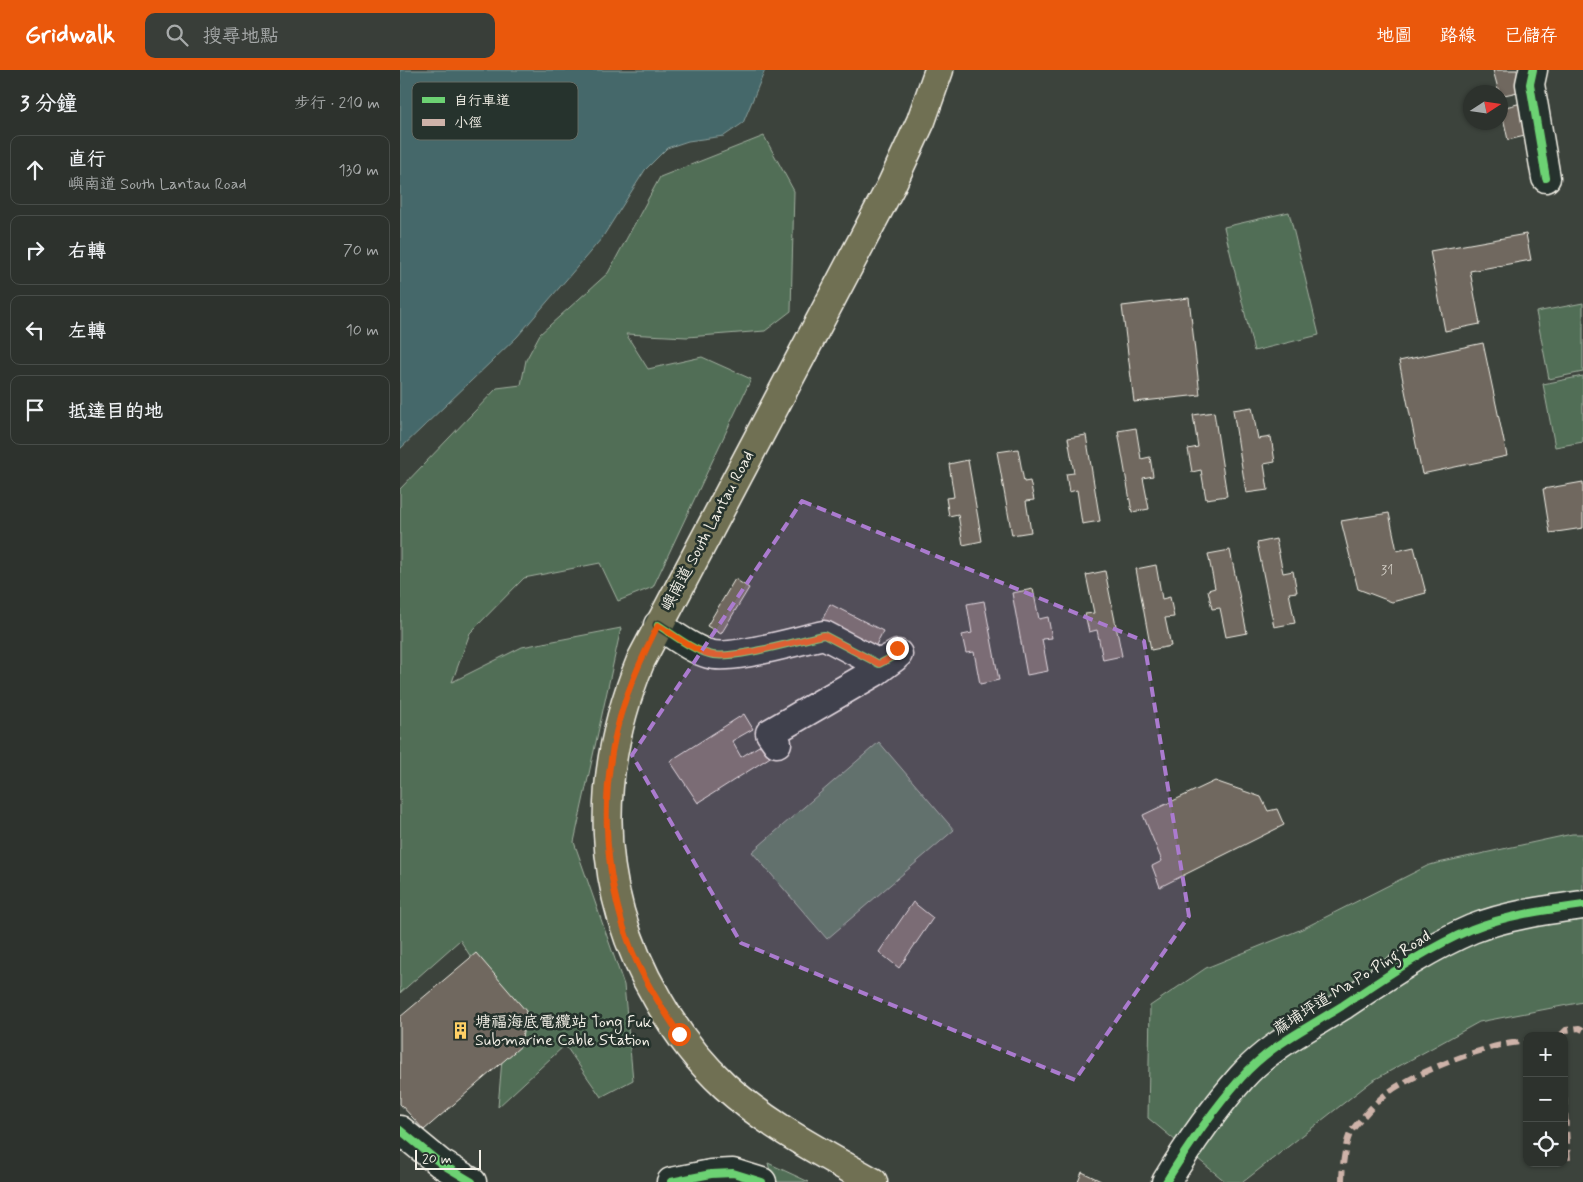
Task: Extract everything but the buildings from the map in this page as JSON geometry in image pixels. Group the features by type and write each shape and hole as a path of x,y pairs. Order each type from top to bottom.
{"main road":[{"name":"嶼南道 South Lantau Road","path":"873,1182 759,1114 724,1086 679,1034 653,992 633,952 619,911 611,872 607,830 608,789 613,751 621,714 633,679 658,625 891,186 921,121 939,70"}],"street":[{"path":"1533,70 1530,84 1546,178"},
{"path":"658,625 693,647 714,656 731,655 824,635 879,664 893,649 875,672 770,733 777,743"},
{"name":"蔴埔坪道 Ma Po Ping Road","path":"1166,1182 1188,1147 1241,1077 1286,1038 1341,1006 1399,967 1473,929 1542,910 1583,905"},
{"path":"400,1130 440,1163 472,1182"},
{"path":"671,1182 711,1174 733,1173 762,1182"}],"highlighted area":[{"path":"802,501 1144,641 1189,916 1075,1080 741,943 632,755"}],"green space":[{"path":"764,136 794,191 791,311 765,331 687,337 626,334 648,369 702,357 751,379 653,587 618,601 600,563 524,578 470,633 452,682 522,647 621,628 574,842 624,985 633,1080 601,1097 565,1045 498,1107 506,1012 460,940 400,993 400,489 497,388 521,385 526,360 540,334 608,273 660,177"},
{"path":"1289,212 1319,335 1254,351 1224,227"},
{"path":"1583,303 1583,372 1549,379 1536,312"},
{"path":"1583,376 1583,442 1555,447 1543,384"},
{"path":"879,742 954,830 827,939 752,852"},
{"path":"1572,834 1583,834 1583,1002 1479,1022 1372,1081 1243,1182 1226,1182 1148,1118 1150,1006 1206,968 1302,929 1429,865"},
{"path":"768,1163 809,1182 773,1182"}],"water":[{"path":"400,70 765,70 743,123 724,136 688,141 667,148 645,170 602,238 517,337 400,449"}],"marked path":[{"path":"1564,1032 1579,1028 1583,1030"},
{"path":"1342,1182 1344,1155 1352,1130 1364,1115 1385,1095 1401,1084 1435,1067 1496,1046 1523,1042"}],"cycle path":[{"path":"1533,70 1530,84 1546,178"},
{"path":"658,625 696,649 709,654 733,655 824,635 879,664 898,654"},
{"path":"1166,1182 1201,1128 1241,1078 1264,1056 1289,1038 1421,955 1472,929 1513,917 1583,905"},
{"path":"400,1130 440,1163 472,1182"},
{"path":"671,1182 711,1174 733,1173 762,1182"}],"place":[{"name":"塘福海底電纜站 Tong Fuk Submarine Cable Station","path":"461,1031"}],"route":[{"path":"679,1034 653,992 633,952 614,891 608,850 608,789 613,751 621,714 633,679 658,625 693,647 714,656 731,655 824,635 879,664 898,654 897,648"}]}
